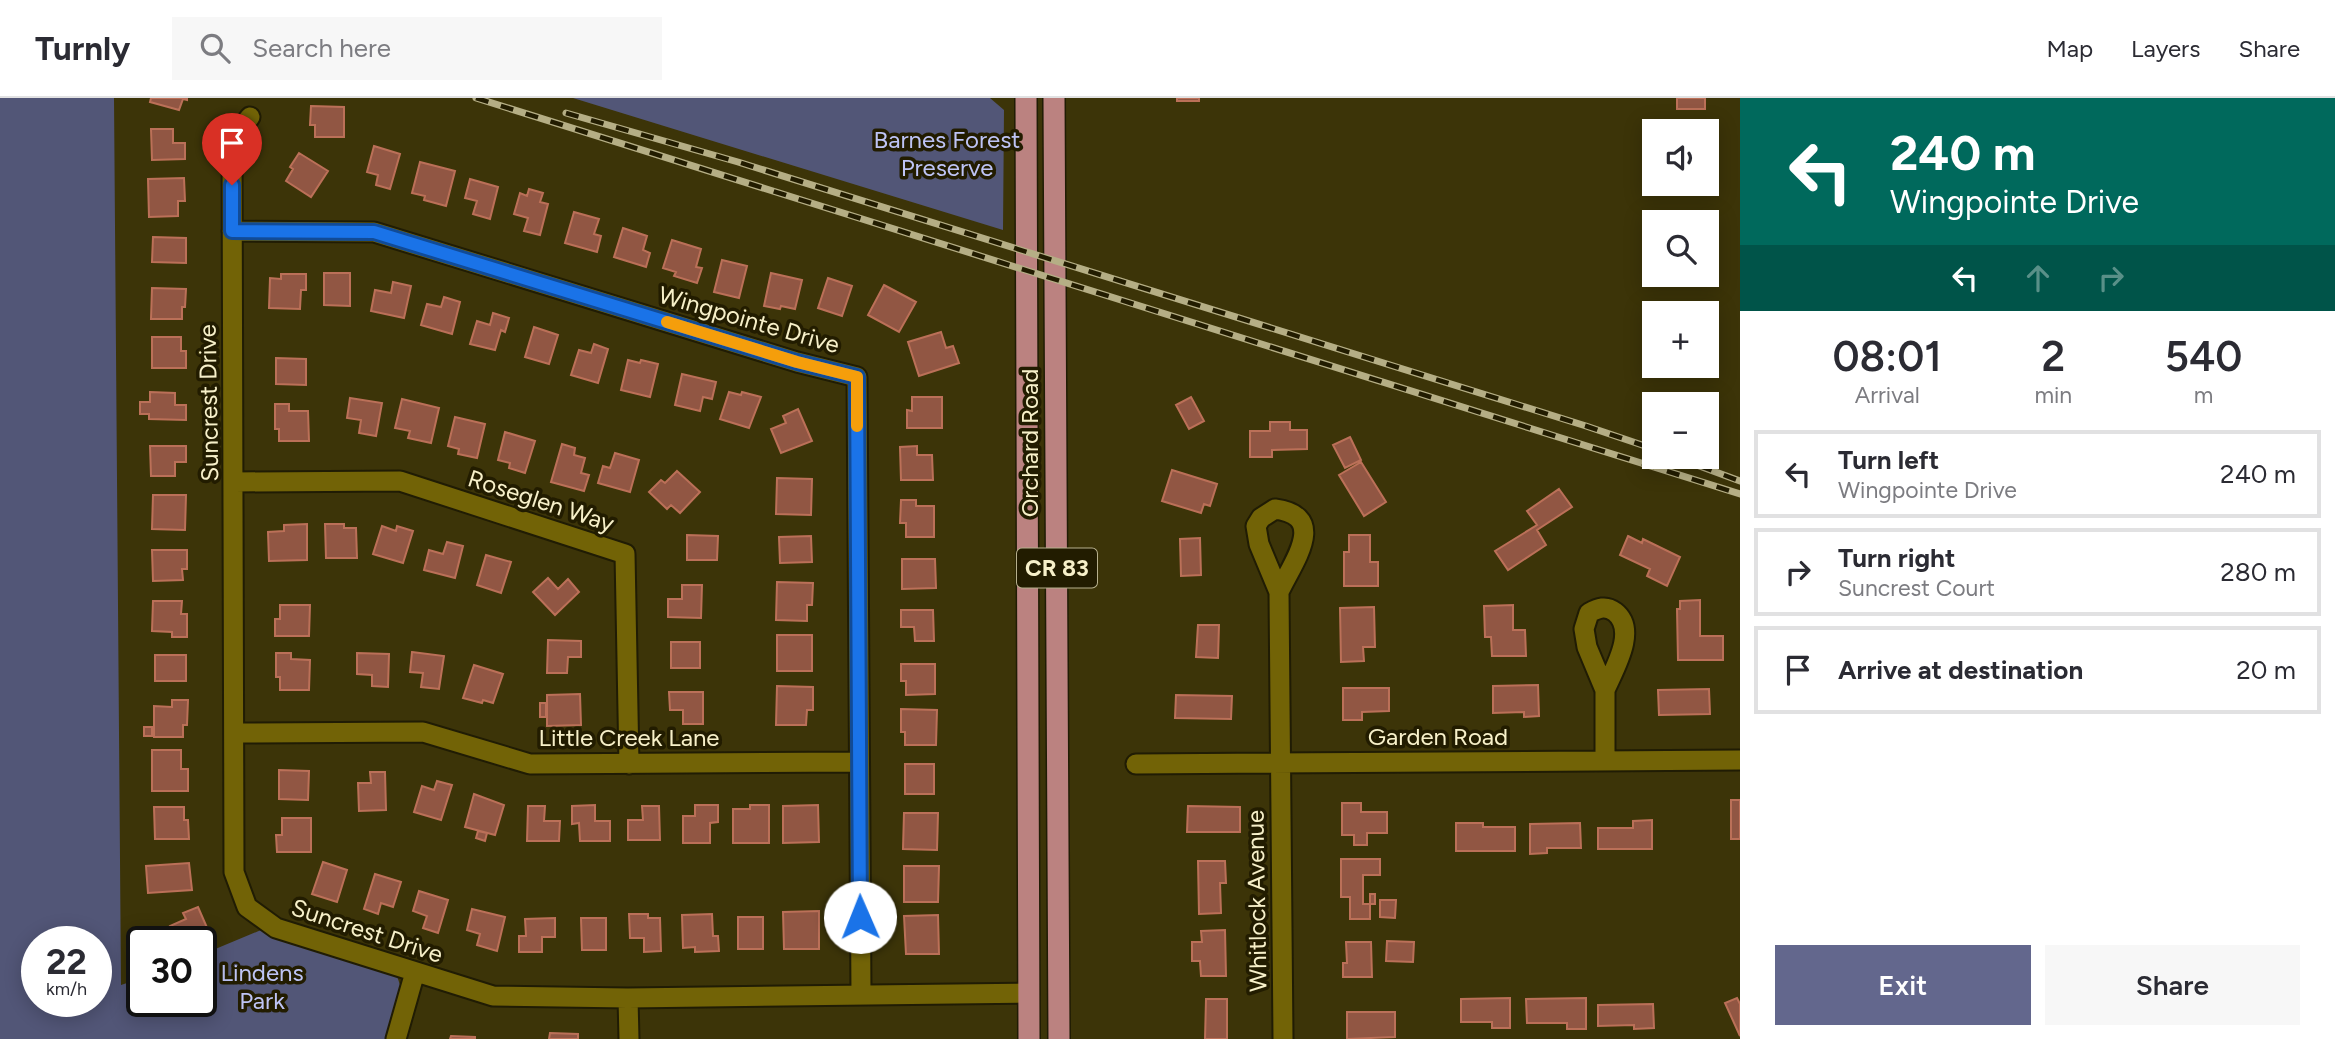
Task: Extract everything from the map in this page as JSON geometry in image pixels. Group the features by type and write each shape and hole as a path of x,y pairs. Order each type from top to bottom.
{"main road":[{"name":"Orchard Road","path":"1026,98 1029,1039"},
{"name":"Orchard Road","path":"1054,98 1059,1039"}],"street":[{"name":"Suncrest Drive","path":"250,117 232,139 234,872 247,907 276,928 493,996 628,998 1029,993"},
{"name":"Wingpointe Drive","path":"232,231 374,232 797,362 857,377 861,995"},
{"name":"Roseglen Way","path":"235,482 400,481 625,554 629,764"},
{"name":"Whitlock Avenue","path":"1279,592 1283,1039"},
{"path":"1605,691 1605,761"},
{"name":"Little Creek Lane","path":"234,733 424,732 530,764 859,762"},
{"name":"Garden Road","path":"1136,764 1740,760"},
{"path":"396,1039 415,972"},
{"path":"628,998 629,1039"}],"green space":[{"name":"Lindens Park","path":"0,98 114,98 121,985 126,983 126,1017 217,1017 217,948 261,930 397,976 401,988 390,1039 0,1039"},
{"name":"Barnes Forest Preserve","path":"573,98 990,98 1004,110 1003,230"}],"building":[{"path":"151,98 187,98 187,100 183,99 179,110 150,102"},
{"path":"1177,98 1199,98 1199,101 1177,101"},
{"path":"1677,98 1705,98 1705,109 1677,109"},
{"path":"311,106 344,107 344,137 315,137 315,125 310,125"},
{"path":"151,129 173,129 173,143 185,143 185,159 152,160"},
{"path":"374,146 400,154 390,189 376,185 378,175 367,172"},
{"path":"299,153 328,171 311,197 286,181 293,169 290,167"},
{"path":"420,162 455,171 446,206 424,200 425,196 412,193"},
{"path":"184,178 185,201 178,201 178,216 149,217 148,179"},
{"path":"470,179 498,187 490,219 473,214 477,201 465,198"},
{"path":"529,189 543,193 540,202 548,204 540,235 524,231 528,218 514,214 520,193 527,196"},
{"path":"574,212 599,219 594,234 601,236 597,252 565,243"},
{"path":"623,228 647,236 643,250 650,253 646,267 614,257"},
{"path":"153,237 186,238 186,263 152,262"},
{"path":"672,240 701,249 696,267 702,268 697,283 674,276 676,272 663,268"},
{"path":"722,260 747,266 739,298 714,292"},
{"path":"324,273 350,273 350,306 324,305"},
{"path":"771,273 802,280 795,309 764,306"},
{"path":"281,274 306,274 306,290 301,290 300,309 269,308 270,278 281,279"},
{"path":"828,278 852,286 842,316 818,308"},
{"path":"393,282 411,286 404,318 371,311 375,290 391,293"},
{"path":"884,285 916,302 899,332 868,315"},
{"path":"152,288 186,289 182,319 151,319"},
{"path":"444,297 460,302 452,334 421,325 427,304 441,307"},
{"path":"493,313 509,318 505,332 501,330 495,350 470,344 477,321 490,325"},
{"path":"534,327 558,335 549,364 525,357"},
{"path":"941,332 946,348 953,346 959,363 919,376 908,342"},
{"path":"152,337 181,337 181,351 186,351 186,368 152,368"},
{"path":"594,344 608,349 598,383 571,375 579,350 591,353"},
{"path":"276,358 306,359 306,385 276,384"},
{"path":"628,360 658,364 650,397 621,390"},
{"path":"682,374 716,382 712,399 703,397 700,411 675,405"},
{"path":"150,392 175,393 175,405 186,405 186,420 149,419 149,414 140,414 140,402 150,402"},
{"path":"729,392 761,397 749,428 720,419"},
{"path":"912,397 942,397 942,428 907,428 907,410 912,411"},
{"path":"1191,397 1204,421 1189,429 1176,405"},
{"path":"350,398 382,403 376,436 359,433 361,420 347,418"},
{"path":"402,399 439,408 431,443 408,438 410,431 395,428"},
{"path":"275,404 289,404 289,411 308,411 309,441 279,441 279,429 275,429"},
{"path":"798,409 812,441 781,453 771,429 786,423 783,416"},
{"path":"455,417 485,424 477,458 458,454 459,449 448,446"},
{"path":"1270,422 1290,422 1290,430 1307,430 1307,449 1272,450 1272,457 1250,457 1250,431 1270,431"},
{"path":"505,432 535,441 525,473 509,468 510,463 498,460"},
{"path":"1350,437 1361,460 1345,468 1333,445"},
{"path":"562,444 575,448 574,455 585,458 581,473 589,475 584,491 551,482"},
{"path":"150,446 186,446 186,462 175,462 175,476 151,476"},
{"path":"917,446 917,455 932,455 933,480 901,480 900,447"},
{"path":"615,453 639,460 630,492 598,483 603,466 610,468"},
{"path":"1361,462 1386,502 1364,516 1339,475"},
{"path":"1172,470 1217,484 1210,506 1204,504 1201,513 1162,501"},
{"path":"677,471 700,492 680,513 671,505 667,509 649,492 661,480 665,483"},
{"path":"777,478 812,479 811,515 776,514"},
{"path":"1559,489 1572,507 1537,530 1546,545 1508,570 1495,551 1537,525 1527,511"},
{"path":"153,495 186,495 185,530 152,529"},
{"path":"901,500 916,500 916,506 934,506 934,537 906,537 906,523 900,523"},
{"path":"307,524 307,560 269,561 268,532 284,531 284,525"},
{"path":"325,524 344,524 344,528 356,528 357,558 326,558"},
{"path":"382,526 396,531 397,526 413,531 403,563 373,554"},
{"path":"687,535 718,536 717,560 687,560"},
{"path":"1349,535 1370,535 1370,562 1378,562 1378,586 1344,586 1344,552 1349,552"},
{"path":"811,536 812,562 780,563 779,537"},
{"path":"1628,536 1642,543 1643,539 1680,557 1667,586 1647,576 1650,569 1620,555"},
{"path":"1200,538 1201,575 1181,576 1180,539"},
{"path":"447,542 463,546 455,578 424,570 429,550 443,554"},
{"path":"152,550 187,550 187,569 182,569 183,580 153,581"},
{"path":"486,555 511,562 501,593 477,585"},
{"path":"902,559 935,559 936,588 902,589"},
{"path":"548,578 558,589 568,579 579,592 555,615 533,592"},
{"path":"777,582 813,583 812,605 807,605 807,621 776,620"},
{"path":"682,585 702,585 701,618 668,617 668,599 682,599"},
{"path":"1700,600 1700,636 1723,636 1723,660 1678,660 1677,609 1680,609 1680,601"},
{"path":"153,601 182,601 181,614 187,614 187,637 172,637 172,632 152,631"},
{"path":"280,605 310,605 309,636 275,636 275,619 280,619"},
{"path":"1513,605 1513,630 1525,630 1526,656 1492,656 1491,637 1485,637 1484,606"},
{"path":"1374,607 1375,647 1363,647 1364,661 1341,662 1340,608"},
{"path":"901,610 933,610 934,641 915,641 914,627 901,627"},
{"path":"1198,625 1219,625 1218,658 1196,657"},
{"path":"777,635 812,635 812,671 777,671"},
{"path":"548,640 581,641 581,657 568,657 567,673 547,673"},
{"path":"671,642 700,642 700,668 671,668"},
{"path":"412,652 444,656 439,689 421,687 423,673 410,672"},
{"path":"276,653 291,653 291,659 310,660 309,690 280,690 280,677 276,677"},
{"path":"357,653 389,654 388,687 372,686 372,675 357,674"},
{"path":"155,655 186,655 186,681 155,681"},
{"path":"901,664 935,664 935,694 906,695 906,681 901,681"},
{"path":"474,665 503,674 493,703 463,698"},
{"path":"1538,685 1539,716 1524,717 1524,712 1493,713 1493,686"},
{"path":"777,686 813,687 813,710 807,710 806,725 776,725"},
{"path":"1343,688 1389,688 1389,711 1362,712 1362,720 1343,720"},
{"path":"1709,689 1710,714 1659,715 1658,690"},
{"path":"669,692 703,692 703,724 683,724 683,710 670,710"},
{"path":"580,694 581,725 547,726 547,695"},
{"path":"1176,695 1232,696 1231,719 1175,718"},
{"path":"172,700 188,700 187,725 183,725 183,737 154,737 154,706 172,707"},
{"path":"540,703 546,703 546,717 540,717"},
{"path":"901,709 937,710 936,745 905,745 905,732 901,732"},
{"path":"144,727 152,727 152,736 144,736"},
{"path":"152,750 181,750 181,769 188,769 188,791 152,791"},
{"path":"905,764 934,764 934,794 905,794"},
{"path":"279,770 309,771 308,800 279,799"},
{"path":"370,772 385,772 386,810 359,811 358,783 371,783"},
{"path":"437,781 452,785 441,820 414,812 422,786 434,790"},
{"path":"474,794 504,805 495,835 465,827"},
{"path":"1731,800 1740,800 1740,839 1731,839"},
{"path":"1342,803 1361,803 1361,812 1387,812 1387,833 1367,833 1367,845 1354,845 1354,835 1342,835"},
{"path":"595,805 595,821 610,821 610,841 580,841 579,823 572,824 572,806"},
{"path":"695,805 718,805 718,822 710,823 710,843 683,843 683,816 695,816"},
{"path":"750,805 769,805 769,843 733,843 733,809 750,809"},
{"path":"818,805 819,842 783,843 783,806"},
{"path":"528,806 545,806 544,821 560,821 559,841 527,841"},
{"path":"642,806 659,806 660,840 628,840 628,820 643,820"},
{"path":"1188,806 1240,807 1240,832 1187,832"},
{"path":"154,807 184,807 189,839 155,839"},
{"path":"904,813 938,813 937,850 903,849"},
{"path":"282,818 311,818 311,852 277,852 276,835 282,835"},
{"path":"1652,820 1652,849 1598,849 1598,828 1633,828 1633,821"},
{"path":"1456,823 1483,823 1483,827 1515,827 1515,851 1456,851"},
{"path":"1580,823 1581,848 1547,848 1547,853 1530,854 1530,824"},
{"path":"478,831 487,833 485,841 476,838"},
{"path":"1341,859 1380,859 1380,875 1363,875 1363,904 1370,904 1370,919 1350,919 1350,897 1341,897"},
{"path":"1198,861 1225,861 1226,883 1220,883 1221,913 1199,914"},
{"path":"323,862 347,870 337,902 312,894"},
{"path":"189,863 192,890 148,893 146,866"},
{"path":"904,866 939,866 938,902 904,902"},
{"path":"375,874 401,882 393,907 381,903 378,914 364,909"},
{"path":"419,891 448,900 438,933 423,928 427,916 413,911"},
{"path":"1370,894 1375,894 1375,904 1370,904"},
{"path":"1380,900 1396,900 1395,918 1380,917"},
{"path":"198,907 206,926 170,926 186,919 183,913"},
{"path":"472,909 505,917 497,951 477,945 480,934 467,930"},
{"path":"819,911 819,949 784,949 783,912"},
{"path":"629,914 648,914 648,918 660,918 661,951 644,952 644,938 630,938"},
{"path":"712,914 713,936 718,936 719,951 695,952 695,947 683,948 682,915"},
{"path":"938,915 939,954 906,954 904,916"},
{"path":"738,917 763,917 763,949 738,949"},
{"path":"555,918 555,937 542,937 542,952 519,952 519,936 526,936 525,919"},
{"path":"581,918 606,918 606,950 582,950"},
{"path":"1225,930 1226,976 1201,976 1200,961 1192,961 1192,942 1202,942 1201,931"},
{"path":"1387,941 1414,942 1413,962 1386,961"},
{"path":"1346,942 1371,942 1372,977 1343,977 1343,963 1347,963"},
{"path":"1510,998 1510,1028 1492,1028 1492,1022 1461,1022 1461,999"},
{"path":"1586,998 1586,1029 1567,1029 1567,1023 1527,1023 1526,999"},
{"path":"1737,998 1740,1004 1740,1036 1725,1003"},
{"path":"1206,999 1227,999 1227,1039 1205,1039"},
{"path":"1653,1004 1654,1028 1634,1029 1634,1025 1598,1026 1598,1005"},
{"path":"1347,1012 1395,1012 1395,1037 1347,1039"},
{"path":"550,1033 578,1034 578,1039 549,1039"},
{"path":"451,1036 475,1037 475,1039 450,1039"}],"railway":[{"path":"476,98 1740,494"},
{"path":"566,113 738,162 1642,445"},
{"path":"1708,469 1740,481"}],"slow traffic":[{"path":"667,322 797,362 857,377 857,426"}],"route":[{"path":"232,185 232,231 374,232 797,362 857,377 860,917"}]}
